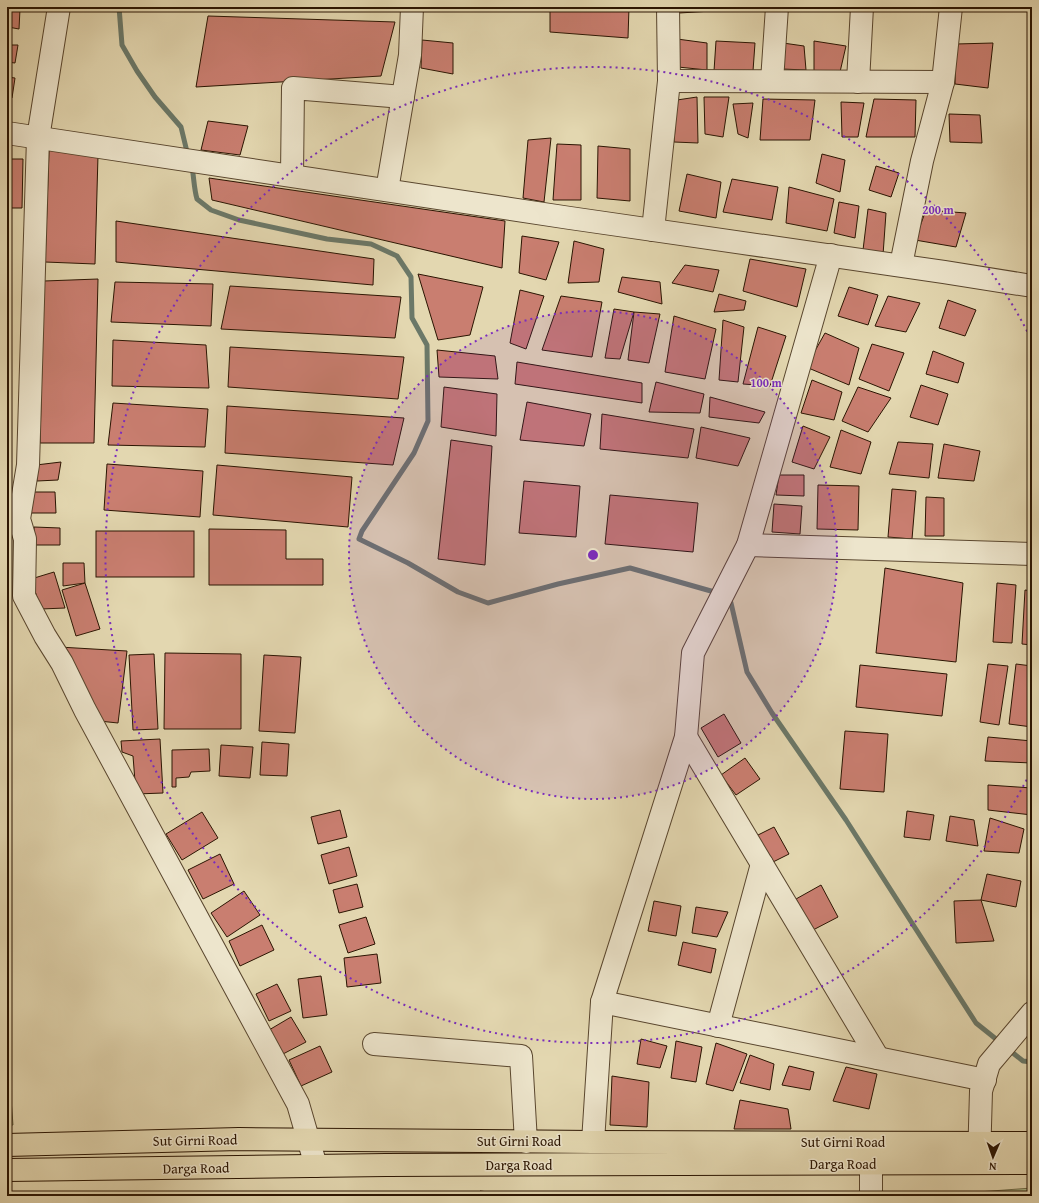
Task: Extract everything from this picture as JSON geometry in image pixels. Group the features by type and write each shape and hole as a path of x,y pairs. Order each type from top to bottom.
{"main road":[{"name":"Sut Girni Road","path":"7,1145 239,1139 526,1142 1032,1142"},
{"name":"Darga Road","path":"7,1170 316,1166 1032,1163"}],"street":[{"path":"59,7 38,138 28,464 19,519 25,539 24,596 45,636 62,663 85,710 298,1104 316,1166"},
{"path":"387,190 410,55 412,7"},
{"path":"653,230 669,81 668,7"},
{"path":"772,81 777,7"},
{"path":"858,82 862,7"},
{"path":"901,265 922,161 943,82 951,7"},
{"path":"669,81 943,82"},
{"path":"292,175 293,88 403,97"},
{"path":"7,133 653,230 901,265 1032,286"},
{"path":"593,1142 602,1002 686,737 693,653 748,545 831,255"},
{"path":"748,545 1032,554"},
{"path":"686,737 878,1058"},
{"path":"718,1026 762,864"},
{"path":"602,1002 878,1058 987,1072"},
{"path":"978,1163 981,1091 987,1072 1032,1013"},
{"path":"374,1044 521,1056 526,1142"},
{"path":"871,1142 871,1196"}],"green space":[{"path":"7,1047 13,1125 7,1125"},
{"path":"1032,1188 1032,1196 924,1196"}],"building":[{"path":"7,7 20,9 19,29 8,27 7,33"},
{"path":"550,7 629,7 628,38 550,32"},
{"path":"679,7 712,7 712,11 679,13"},
{"path":"712,7 748,7 748,11 712,11"},
{"path":"208,16 395,22 381,76 196,87"},
{"path":"677,39 707,43 707,70 678,67"},
{"path":"422,40 453,43 453,74 421,68"},
{"path":"716,41 755,43 753,71 714,71"},
{"path":"814,41 846,46 840,72 814,71"},
{"path":"783,43 804,46 806,70 782,69"},
{"path":"993,43 988,88 955,84 956,44"},
{"path":"11,45 18,45 15,63 7,62 7,49 10,49"},
{"path":"7,77 15,78 12,98 7,97"},
{"path":"697,97 698,143 674,142 677,100"},
{"path":"704,97 729,97 723,137 705,134"},
{"path":"763,99 815,100 810,140 760,140"},
{"path":"874,99 916,100 915,137 866,137"},
{"path":"841,102 864,103 858,137 842,137"},
{"path":"753,103 748,138 738,134 733,104"},
{"path":"949,114 980,115 982,143 950,142"},
{"path":"208,121 248,126 240,155 201,150"},
{"path":"551,138 544,202 523,198 528,140"},
{"path":"557,144 581,145 581,200 553,200"},
{"path":"598,146 630,149 630,201 597,198"},
{"path":"49,150 98,155 95,264 45,262"},
{"path":"822,154 845,160 840,192 816,183"},
{"path":"7,159 23,159 22,208 7,208"},
{"path":"876,166 899,173 891,197 869,190"},
{"path":"687,174 721,182 716,218 679,211"},
{"path":"209,178 505,221 502,268 212,200"},
{"path":"732,179 778,187 772,220 723,212"},
{"path":"789,187 834,199 827,231 786,223"},
{"path":"839,202 859,206 855,238 834,233"},
{"path":"868,209 886,213 883,255 863,250"},
{"path":"926,210 966,213 956,247 915,240"},
{"path":"116,221 374,259 373,285 116,262"},
{"path":"522,236 559,242 546,280 519,273"},
{"path":"574,241 604,249 599,282 568,283"},
{"path":"750,259 806,269 797,307 743,291"},
{"path":"685,265 719,270 713,292 672,283"},
{"path":"418,274 483,287 470,335 438,340"},
{"path":"622,277 660,282 662,304 618,292"},
{"path":"98,279 94,443 40,443 44,281"},
{"path":"115,282 213,284 211,326 111,322"},
{"path":"230,286 401,297 395,338 221,329"},
{"path":"849,287 878,295 868,325 838,316"},
{"path":"520,290 544,296 526,349 510,343"},
{"path":"719,294 746,301 744,310 714,312"},
{"path":"561,296 602,302 592,357 542,350"},
{"path":"888,296 920,303 906,332 875,326"},
{"path":"948,300 976,310 965,336 939,328"},
{"path":"614,309 634,312 620,359 605,358"},
{"path":"634,312 660,314 649,363 628,360"},
{"path":"674,316 716,329 705,379 665,372"},
{"path":"723,320 744,327 738,382 719,380"},
{"path":"758,327 786,336 770,386 743,384"},
{"path":"825,333 859,348 849,385 806,367"},
{"path":"113,340 206,345 209,388 112,386"},
{"path":"872,344 904,353 889,391 859,379"},
{"path":"230,347 404,357 398,399 228,387"},
{"path":"437,350 495,356 498,379 439,377"},
{"path":"933,351 964,363 958,383 926,374"},
{"path":"517,362 642,383 642,403 515,384"},
{"path":"812,380 842,392 834,420 801,413"},
{"path":"656,382 704,394 700,413 649,412"},
{"path":"921,385 948,394 938,425 910,417"},
{"path":"444,387 497,394 496,436 441,427"},
{"path":"858,387 891,398 868,432 842,421"},
{"path":"710,397 765,412 759,423 709,417"},
{"path":"527,402 591,414 584,446 520,440"},
{"path":"113,403 208,409 205,447 108,445"},
{"path":"227,406 404,418 393,465 225,453"},
{"path":"602,414 694,429 688,458 600,449"},
{"path":"803,426 830,437 814,469 792,462"},
{"path":"701,427 750,438 738,466 696,458"},
{"path":"841,430 871,442 861,474 830,467"},
{"path":"451,440 492,446 485,565 438,559"},
{"path":"898,442 933,444 929,478 889,474"},
{"path":"944,444 980,451 974,481 938,478"},
{"path":"61,462 58,480 37,481 36,465"},
{"path":"107,464 203,471 200,517 104,510"},
{"path":"217,465 352,477 348,527 213,515"},
{"path":"779,475 804,475 804,496 776,495"},
{"path":"524,481 580,486 576,537 519,533"},
{"path":"818,485 859,486 858,530 817,529"},
{"path":"892,489 916,491 912,539 888,537"},
{"path":"30,492 55,492 56,513 31,513"},
{"path":"610,495 698,503 693,552 605,544"},
{"path":"926,497 944,498 944,536 925,536"},
{"path":"774,504 802,506 800,534 772,532"},
{"path":"34,527 60,528 60,545 34,545"},
{"path":"209,529 286,530 286,559 323,559 323,585 209,585"},
{"path":"96,531 194,531 194,577 96,577"},
{"path":"63,563 84,563 85,583 63,586"},
{"path":"885,568 963,583 956,662 876,653"},
{"path":"54,572 65,608 41,609 31,579"},
{"path":"85,583 100,629 76,636 62,590"},
{"path":"997,583 1016,585 1012,643 993,642"},
{"path":"1025,590 1032,591 1032,645 1022,644"},
{"path":"59,647 127,651 118,723 99,721"},
{"path":"165,653 241,654 241,729 164,729"},
{"path":"154,654 158,729 133,730 129,655"},
{"path":"264,655 301,657 295,733 259,731"},
{"path":"988,664 1008,666 999,725 980,722"},
{"path":"1016,664 1032,666 1032,727 1009,724"},
{"path":"860,665 947,674 942,716 856,707"},
{"path":"724,714 741,743 718,757 701,728"},
{"path":"845,731 888,734 884,792 840,789"},
{"path":"988,737 1032,741 1032,763 985,761"},
{"path":"160,739 163,793 136,794 133,756 122,752 121,741"},
{"path":"262,742 289,744 287,776 260,775"},
{"path":"221,745 253,747 250,778 219,776"},
{"path":"209,749 210,771 191,772 189,777 176,778 176,787 172,787 172,750"},
{"path":"745,758 760,779 736,795 721,775"},
{"path":"988,785 1032,788 1032,815 988,810"},
{"path":"340,810 347,837 318,844 311,817"},
{"path":"907,811 934,815 930,840 904,837"},
{"path":"202,812 218,838 182,860 166,834"},
{"path":"950,816 974,820 978,846 946,841"},
{"path":"990,818 1024,829 1019,853 984,851"},
{"path":"774,827 789,854 769,864 754,837"},
{"path":"349,847 357,876 329,884 321,855"},
{"path":"220,854 234,884 203,899 188,870"},
{"path":"987,874 1021,881 1016,907 981,900"},
{"path":"357,884 363,907 339,913 333,890"},
{"path":"821,885 838,917 813,930 796,899"},
{"path":"244,891 260,915 227,937 211,913"},
{"path":"981,900 994,941 956,943 954,901"},
{"path":"654,901 681,906 676,936 648,931"},
{"path":"696,907 728,912 717,937 692,933"},
{"path":"366,917 375,944 348,953 339,925"},
{"path":"262,925 274,950 240,966 229,941"},
{"path":"683,942 716,949 711,973 678,965"},
{"path":"377,954 381,983 347,987 344,958"},
{"path":"321,976 327,1015 303,1018 298,979"},
{"path":"277,984 291,1011 269,1021 256,994"},
{"path":"291,1017 306,1042 283,1054 269,1030"},
{"path":"641,1039 667,1046 660,1068 637,1064"},
{"path":"676,1041 702,1047 696,1082 671,1078"},
{"path":"716,1043 747,1054 733,1091 706,1084"},
{"path":"320,1046 332,1072 301,1086 289,1060"},
{"path":"750,1055 774,1064 770,1090 740,1083"},
{"path":"789,1066 814,1072 810,1090 782,1085"},
{"path":"846,1067 877,1074 869,1109 833,1101"},
{"path":"612,1076 649,1082 647,1127 610,1125"},
{"path":"740,1100 788,1109 791,1129 734,1129"},
{"path":"480,1191 506,1194 506,1196 480,1196"}],"waterway":[{"path":"119,7 122,45 137,71 155,97 181,127 188,156"},
{"path":"192,167 197,199 211,210 239,220 327,239 371,244 397,256 411,277 412,318 427,345 428,421 414,453 362,531 359,539 408,563 458,592 488,603 558,584 630,568 718,593"},
{"path":"726,599 731,603 747,672 772,713 846,820 976,1023 1001,1043"},
{"path":"1008,1049 1023,1061 1032,1062"}]}
